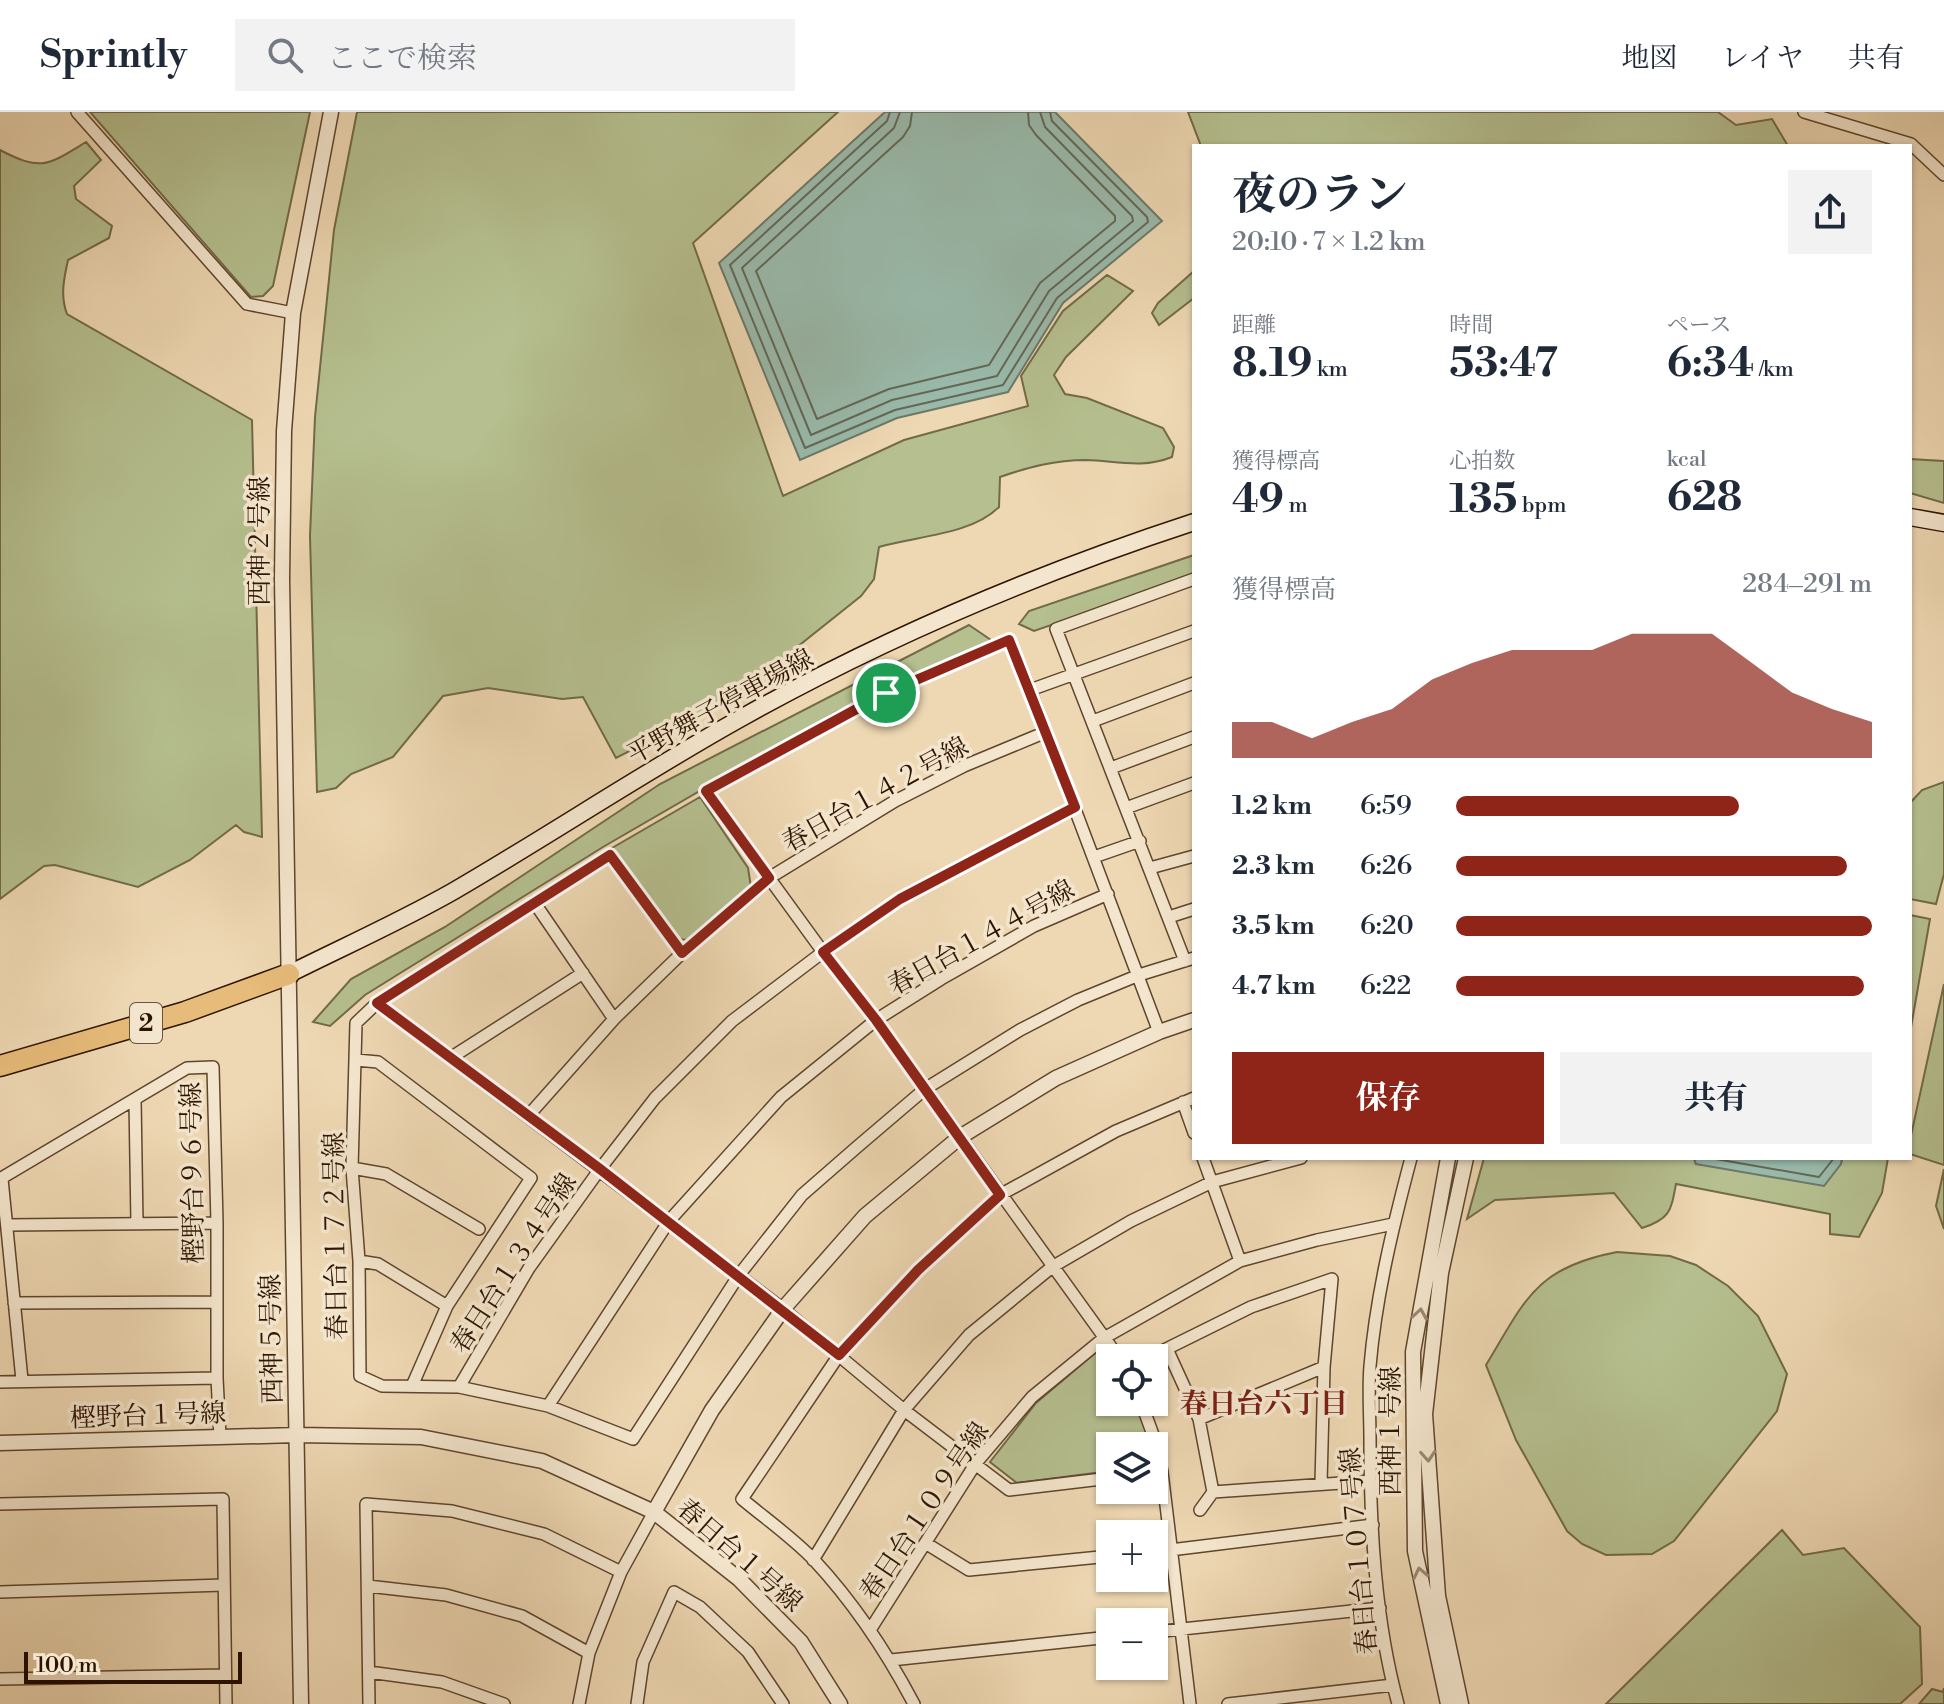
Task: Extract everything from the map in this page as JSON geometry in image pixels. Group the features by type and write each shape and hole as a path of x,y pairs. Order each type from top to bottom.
{"highway":[{"name":"2","path":"0,1066 185,1012 289,974"}],"main road":[{"path":"1912,517 1944,523"},
{"name":"平野舞子停車場線","path":"289,974 450,893 744,716 876,649 969,605 1138,540 1192,523"}],"street":[{"path":"77,112 247,304 293,313"},
{"name":"西神２号線","path":"289,974 282,579 284,431 293,313 331,112"},
{"path":"1804,112 1911,144"},
{"path":"1912,145 1944,175"},
{"path":"739,1275 802,1195 925,1089 1020,1030 1078,1000 1139,975 1190,960 1169,917 1056,629 1192,580"},
{"path":"1030,690 1192,632"},
{"path":"1108,1344 876,1020 706,791 886,693 1009,640 1159,1032"},
{"path":"1093,721 1192,684"},
{"name":"春日台１４２号線","path":"528,1116 614,1019 682,953 769,878 895,801 964,766 1046,732"},
{"path":"1111,768 1192,738"},
{"path":"1126,808 1192,784"},
{"name":"春日台１３４号線","path":"739,1275 633,1439 548,1406 459,1387 529,1268 600,1169 655,1098 732,1021 900,899 1075,807"},
{"path":"1094,857 1140,841"},
{"path":"682,953 610,855 377,1003 669,1221 783,1309 904,1410 1009,1490 1096,1480"},
{"path":"1150,868 1192,857"},
{"name":"春日台１４４号線","path":"548,1406 669,1221 781,1097 876,1020 941,979 1034,926 1108,894"},
{"path":"534,902 614,1019"},
{"path":"1169,917 1192,910"},
{"path":"452,1057 583,973"},
{"name":"西神５号線","path":"289,974 301,1704"},
{"name":"春日台１７２号線","path":"377,1003 356,1023 352,1168 359,1261 360,1376 382,1386 459,1387"},
{"path":"579,1704 589,1653 621,1572 712,1410 783,1309 865,1216 960,1137 1056,1078 1192,1021"},
{"path":"356,1060 378,1062 531,1178 447,1306 412,1386"},
{"name":"樫野台９６号線","path":"1,1179 187,1068 213,1067 220,1437"},
{"path":"135,1099 137,1224"},
{"path":"914,1704 891,1660 870,1630 813,1560 742,1499 839,1355 918,1270 1000,1195 1116,1131 1188,1100 1192,1122"},
{"path":"1204,1160 1240,1261"},
{"path":"813,1560 904,1410 969,1335 1052,1267 1131,1221 1212,1182 1294,1160"},
{"name":"春日台１０７号線","path":"1398,1704 1380,1608 1373,1525 1370,1367 1393,1224 1410,1160"},
{"name":"西神１号線","path":"1448,1160 1413,1367 1415,1551 1448,1704"},
{"name":"西神１号線","path":"1461,1704 1438,1596 1425,1414 1441,1273 1466,1160"},
{"path":"352,1168 386,1174 479,1229"},
{"path":"1,1179 22,1380"},
{"path":"8,1225 217,1223"},
{"name":"春日台１０９号線","path":"870,1630 976,1463 1032,1397 1104,1338 1240,1261 1393,1224"},
{"path":"359,1261 378,1264 447,1306"},
{"path":"1168,1348 1251,1307 1332,1279 1324,1367 1321,1483"},
{"path":"14,1303 216,1302"},
{"path":"1168,1351 1199,1419 1213,1492 1200,1510"},
{"path":"1199,1419 1324,1367"},
{"path":"0,1382 217,1378"},
{"name":"樫野台１号線","path":"0,1443 297,1435"},
{"name":"春日台１号線","path":"297,1435 421,1437 542,1461 654,1512 739,1579 801,1642 840,1704"},
{"path":"1213,1492 1370,1481"},
{"path":"0,1504 223,1499 226,1704"},
{"path":"369,1704 366,1504 452,1511 544,1534 621,1572"},
{"path":"1164,1504 1173,1550 1190,1704"},
{"path":"1168,1551 1373,1525"},
{"path":"927,1544 969,1570 1096,1557"},
{"path":"0,1592 224,1585"},
{"path":"368,1586 446,1595 522,1616 589,1653"},
{"path":"637,1704 643,1662 674,1592 700,1607 748,1652 783,1704"},
{"path":"1168,1630 1380,1608"},
{"path":"891,1660 1096,1638"},
{"path":"369,1672 442,1682 504,1704"},
{"path":"0,1679 225,1675"},
{"path":"1228,1704 1393,1685"}],"green space":[{"path":"90,112 310,112 273,286 263,296 251,297"},
{"path":"357,112 838,112 693,243 783,496 904,440 1028,406 1021,376 1063,311 1107,275 1133,291 1066,357 1054,375 1065,394 1087,398 1163,428 1174,447 1172,457 1150,463 1064,461 1000,477 999,507 987,516 958,529 879,547 874,579 861,596 732,699 616,758 583,697 562,699 488,688 443,696 393,757 351,774 336,788 317,792 310,536 315,417 334,230"},
{"path":"1188,112 1718,112 1736,125 1772,119 1787,144 1200,144"},
{"path":"86,142 101,160 74,186 76,199 112,226 109,238 68,260 63,294 67,314 252,420 262,837 244,832 236,825 190,860 138,887 55,865 44,866 0,899 0,150 26,161 44,163"},
{"path":"1192,273 1192,300 1159,325 1152,313 1158,303"},
{"path":"1912,459 1944,461 1944,503 1912,494"},
{"path":"1192,556 1192,577 1034,631 1019,624 1029,611"},
{"path":"969,625 994,642 836,712 603,847 365,995 330,1026 313,1022 351,979 445,927 660,784"},
{"path":"1944,782 1944,874 1936,904 1912,899 1912,801 1922,790"},
{"path":"700,797 748,868 751,887 687,940 679,939 612,848"},
{"path":"1912,915 1930,919 1912,1022"},
{"path":"1944,984 1944,1165 1912,1155 1912,1131"},
{"path":"1483,1160 1841,1164 1842,1160 1888,1160 1882,1193 1859,1237 1830,1234 1830,1214 1676,1184 1668,1213 1642,1228 1614,1193 1495,1200 1467,1219"},
{"path":"1944,1169 1944,1229 1936,1206"},
{"path":"1617,1252 1670,1256 1696,1265 1728,1286 1758,1316 1787,1374 1777,1411 1674,1541 1652,1554 1606,1555 1582,1544 1567,1531 1516,1440 1486,1365 1523,1304 1550,1277 1589,1259"},
{"path":"1096,1352 1096,1416 1141,1416 1146,1432 1096,1432 1096,1473 1017,1483 990,1462 1036,1403"},
{"path":"1782,1530 1803,1555 1844,1548 1920,1627 1922,1684 1900,1704 1606,1704"},
{"path":"1944,1688 1944,1704 1919,1704 1932,1689 1943,1692"}],"water":[{"path":"885,112 1055,112 1162,221 1063,303 1008,392 897,418 800,460 719,263"},
{"path":"1695,1160 1842,1160 1824,1186 1696,1164"}],"district":[{"name":"春日台六丁目","path":"1264,1403"}],"route":[{"path":"1009,640 1075,807 900,899 823,952 876,1020 1000,1195 918,1270 839,1355 600,1169 377,1003 610,855 682,953 769,878 706,791 886,693 1009,640"}]}
